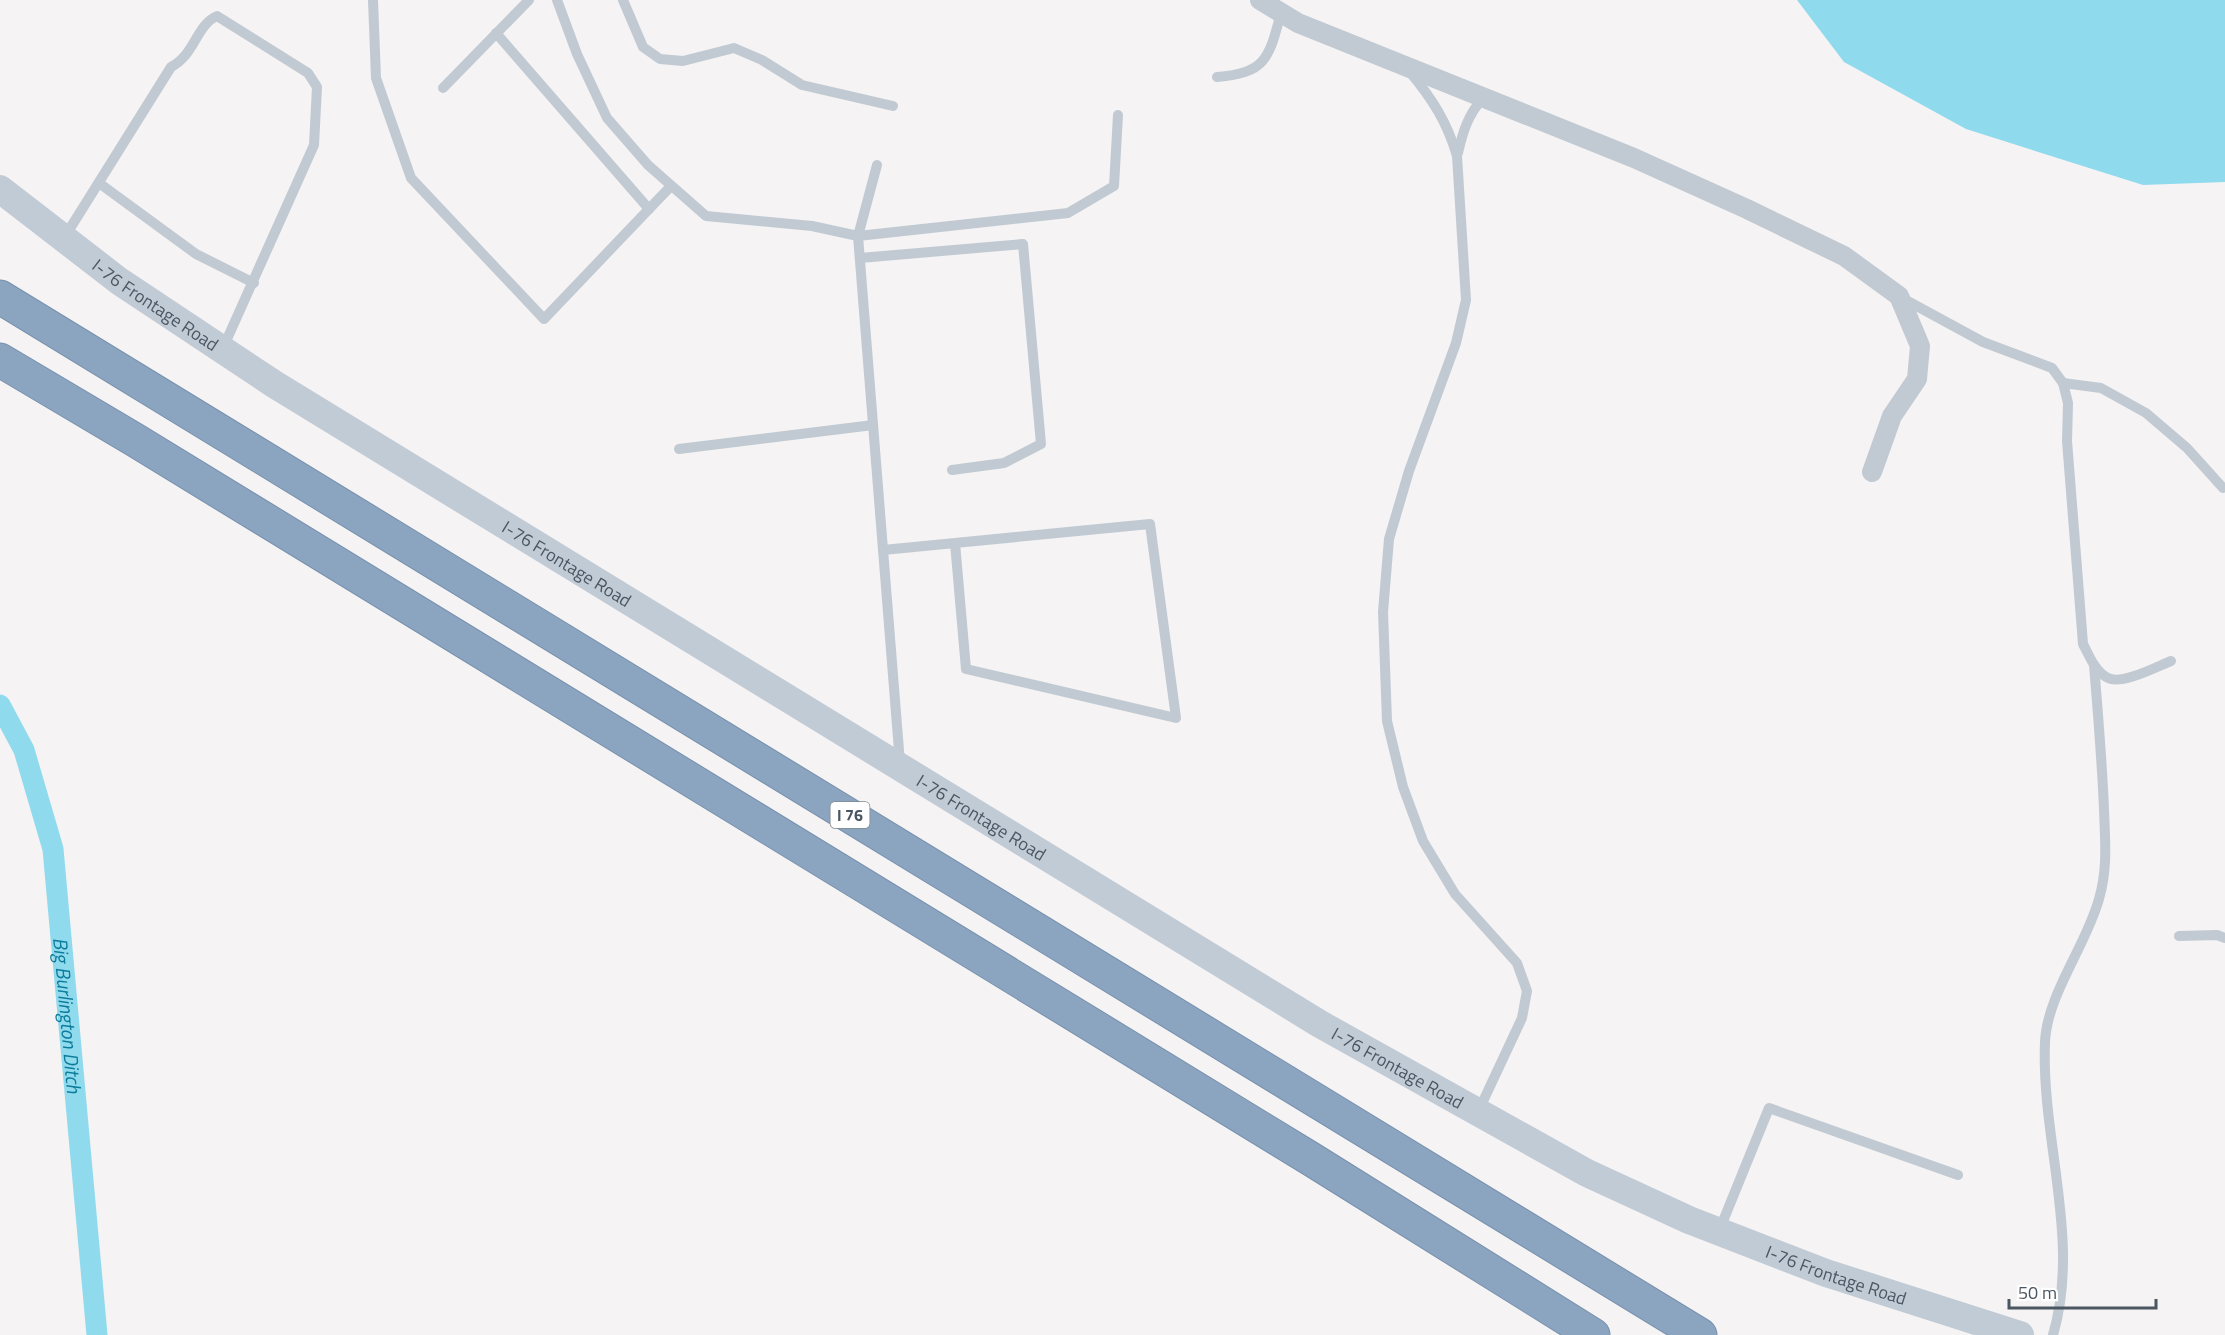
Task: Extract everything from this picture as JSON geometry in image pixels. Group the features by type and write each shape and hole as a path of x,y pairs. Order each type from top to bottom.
{"highway":[{"name":"I 76","path":"0,297 1700,1335"},
{"path":"0,360 145,446 1301,1153 1593,1335"}],"street":[{"path":"1260,0 1298,23 1634,158 1747,209 1844,256 1899,296 1920,346 1917,379 1892,416 1872,472"},
{"name":"I-76 Frontage Road","path":"0,189 119,281 274,384 1320,1024 1587,1173 1719,1232 1826,1273 2020,1335"}],"lane":[{"path":"373,0 376,78 411,178 544,319 671,186"},
{"path":"443,88 529,0"},
{"path":"557,0 577,54 606,118 648,165 706,216 812,226 858,236 1068,213 1114,186 1118,115"},
{"path":"623,0 643,47 660,59 683,61 734,48 762,60 802,85 893,106"},
{"path":"1217,77 1252,71 1270,53 1281,13"},
{"path":"64,238 171,67 182,61 208,20 217,16 308,73 317,87 314,145 222,350"},
{"path":"496,33 649,209"},
{"path":"1406,67 1434,101 1457,156 1466,300 1456,343 1409,471 1389,539 1383,612 1388,721 1403,787 1423,841 1455,894 1517,963 1527,991 1522,1018 1478,1112"},
{"path":"1457,156 1464,126 1483,98"},
{"path":"877,165 858,236 900,767"},
{"path":"99,183 196,254 254,283"},
{"path":"860,258 1023,244 1041,444 1004,463 952,470"},
{"path":"1899,296 1983,342 2052,368 2063,383 2068,403 2067,441 2084,644 2094,665 2104,795 2106,868 2099,900 2052,1006 2045,1041 2050,1126 2063,1238 2063,1286 2053,1335"},
{"path":"2063,383 2101,388 2146,413 2187,448 2223,488"},
{"path":"679,449 873,425"},
{"path":"883,550 1150,524 1176,718 966,669 955,543"},
{"path":"2094,665 2108,678 2123,679 2171,661"},
{"path":"2179,936 2217,935 2225,938"},
{"path":"1719,1232 1769,1108 1958,1175"}],"water":[{"path":"1797,0 2225,0 2225,182 2143,185 1966,129 1844,62"}],"waterway":[{"name":"Big Burlington Ditch","path":"0,705 24,750 53,849 97,1335"}]}
